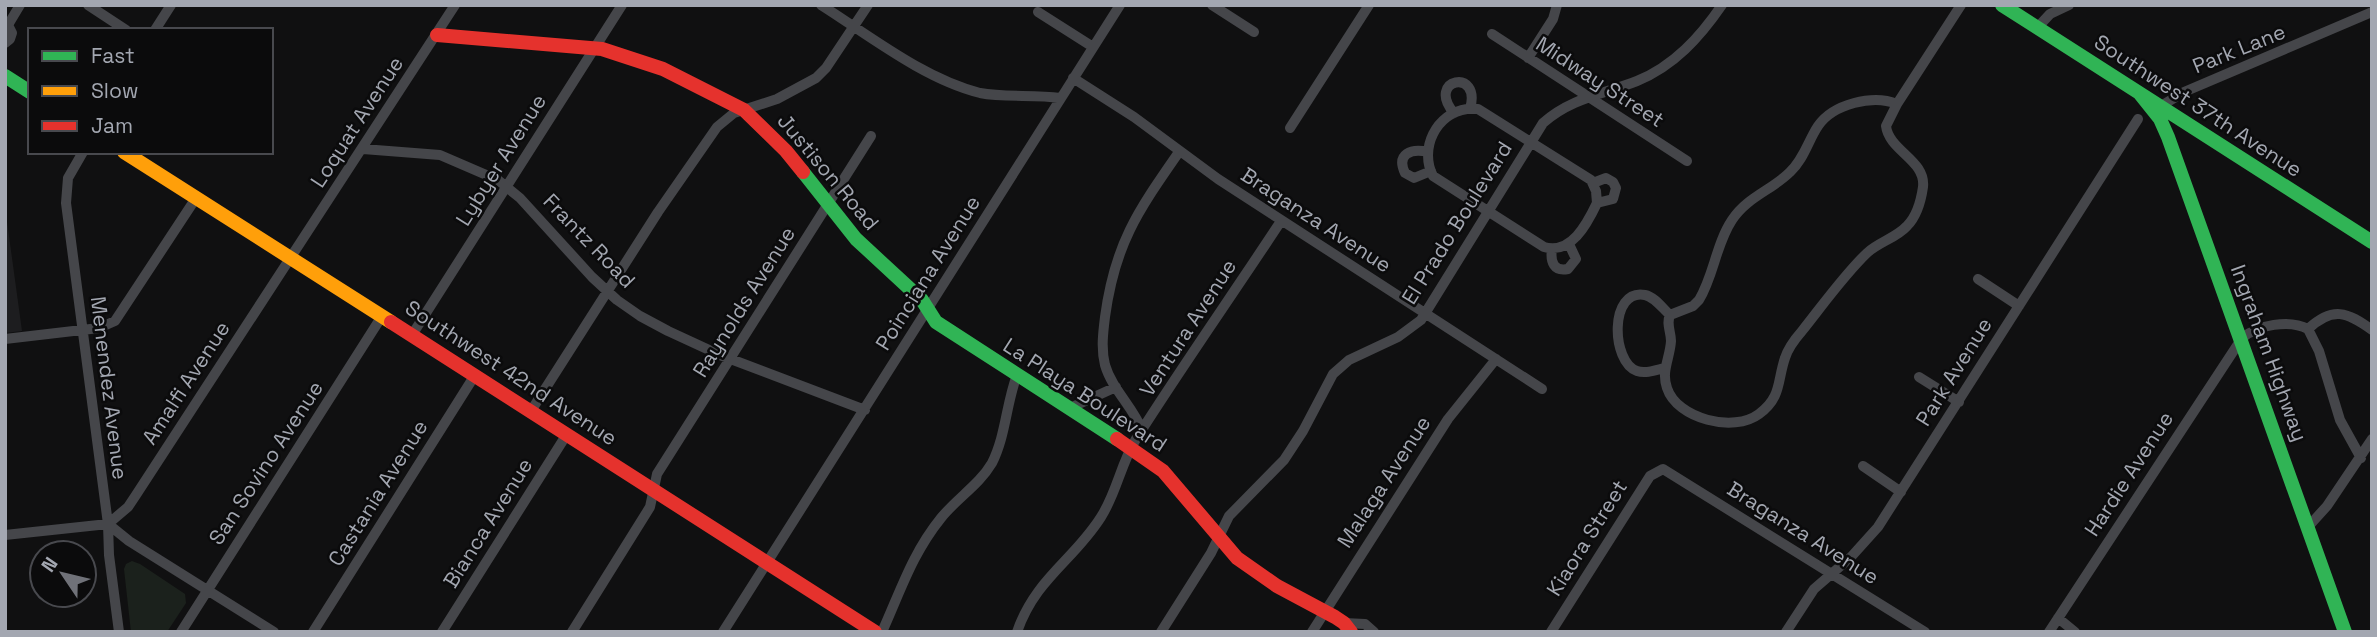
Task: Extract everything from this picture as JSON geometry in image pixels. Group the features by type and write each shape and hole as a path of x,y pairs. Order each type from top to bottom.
{"main road":[{"name":"Southwest 37th Avenue","path":"2002,5 2370,238"},
{"name":"Justison Road","path":"436,35 611,52 663,69 744,110 786,151 860,244 912,289 928,309"},
{"path":"5,76 28,91"},
{"name":"Ingraham Highway","path":"2140,94 2165,130 2242,338 2345,632"},
{"name":"Southwest 42nd Avenue","path":"127,154 875,632"},
{"name":"La Playa Boulevard","path":"928,309 936,322 1131,448 1172,479 1235,556 1262,577 1325,611 1347,627"}],"street":[{"path":"5,43 12,33 7,24 20,5"},
{"path":"88,5 123,28"},
{"path":"156,28 171,5"},
{"name":"Loquat Avenue","path":"291,258 455,5"},
{"name":"Lybyer Avenue","path":"412,335 622,5"},
{"path":"821,5 930,73 962,87 994,95 1042,95 1060,98"},
{"path":"531,411 710,135 729,116 785,96 816,78 826,68 867,5"},
{"name":"Poinciana Avenue","path":"723,632 1120,5"},
{"path":"1212,5 1254,32"},
{"path":"1290,128 1369,5"},
{"path":"1528,58 1553,19 1557,5"},
{"name":"El Prado Boulevard","path":"1161,632 1229,516 1267,479 1289,452 1333,374 1355,356 1408,331 1421,320 1543,123 1572,103 1637,81 1669,64 1699,36 1722,5"},
{"path":"1670,315 1668,322 1671,344 1664,368 1665,382 1672,398 1683,408 1701,417 1739,422 1755,417 1767,407 1778,393 1786,355 1802,331 1866,254 1906,227 1917,210 1923,188 1922,175 1893,143 1886,129 1887,122 1961,5"},
{"path":"2037,28 2050,14 2069,5"},
{"path":"1038,12 1093,47"},
{"name":"Park Lane","path":"2161,106 2184,92 2372,12"},
{"name":"Midway Street","path":"1492,34 1687,161"},
{"name":"Braganza Avenue","path":"1073,78 1135,117 1179,152 1281,221 1542,389"},
{"path":"1454,113 1445,102 1444,95 1455,82 1462,82 1471,88 1473,98 1470,109"},
{"path":"1670,315 1693,306 1699,300 1732,220 1752,198 1793,169 1822,121 1838,110 1864,101 1878,100 1897,104"},
{"path":"1470,109 1482,111 1530,142 1593,183 1597,203 1581,230 1569,244 1558,249 1540,244 1436,179 1431,171 1427,152 1434,133 1454,113 1470,109"},
{"name":"Park Avenue","path":"1786,632 1814,589 1864,544 1901,492 2138,119"},
{"name":"Raynolds Avenue","path":"572,632 650,507 657,474 871,136"},
{"name":"Frantz Road","path":"363,149 440,155 465,164 508,186 608,291 630,309 659,327 731,359 865,410"},
{"path":"1427,152 1409,151 1403,158 1402,166 1405,173 1414,178 1431,171"},
{"path":"1142,430 1104,363 1102,346 1107,302 1114,265 1136,215 1179,152"},
{"name":"Menendez Avenue","path":"82,154 68,178 65,191 108,524 109,555 119,632"},
{"path":"1593,183 1606,178 1611,180 1616,188 1616,194 1611,200 1597,203"},
{"path":"5,340 106,327 119,318 196,198"},
{"name":"Ventura Avenue","path":"1017,632 1035,593 1087,537 1102,516 1131,448 1281,221"},
{"path":"1552,249 1551,260 1554,266 1562,270 1569,269 1576,258 1569,244"},
{"name":"Amalfi Avenue","path":"108,524 134,499 291,258"},
{"path":"1978,279 2019,306"},
{"path":"1664,368 1643,372 1630,367 1619,346 1619,318 1621,307 1626,300 1640,295 1651,297 1670,315"},
{"path":"2308,329 2324,316 2340,313 2356,318 2372,330"},
{"name":"San Sovino Avenue","path":"181,632 382,316"},
{"path":"2242,338 2254,330 2285,324 2308,329 2319,351 2340,420 2361,458"},
{"name":"Hardie Avenue","path":"2049,632 2242,338"},
{"name":"Malaga Avenue","path":"1312,632 1448,419 1496,359"},
{"name":"Castania Avenue","path":"313,632 475,375"},
{"path":"882,632 920,547 956,500 973,487 993,459 1017,375"},
{"path":"1919,377 1959,402"},
{"path":"1070,408 1116,387"},
{"name":"Bianca Avenue","path":"442,632 567,434"},
{"path":"2308,527 2327,506 2372,439"},
{"path":"1863,466 1901,492"},
{"name":"Braganza Avenue","path":"1660,469 1672,473 1922,631"},
{"name":"Kiaora Street","path":"1551,632 1650,476 1660,469"},
{"path":"5,535 108,524 130,541 274,632"},
{"path":"2058,618 2075,632"},
{"name":"La Playa Boulevard","path":"1347,627 1365,624 1374,632"}],"shaded area":[{"path":"5,207 22,331 5,333"},
{"path":"132,561 185,594 186,603 167,632 131,632 124,569 126,564"}],"traffic: fast":[{"path":"2002,5 2372,242"},
{"path":"5,76 28,91"},
{"path":"2140,94 2160,119 2168,137 2345,632"},
{"path":"803,172 856,239 922,300 936,322 1117,439"}],"traffic: slow":[{"path":"127,154 391,322"}],"traffic: jam":[{"path":"437,35 602,49 663,69 744,110 786,151 803,172"},
{"path":"391,322 875,632"},
{"path":"1117,439 1163,471 1237,558 1277,586 1335,617 1351,632"}]}
